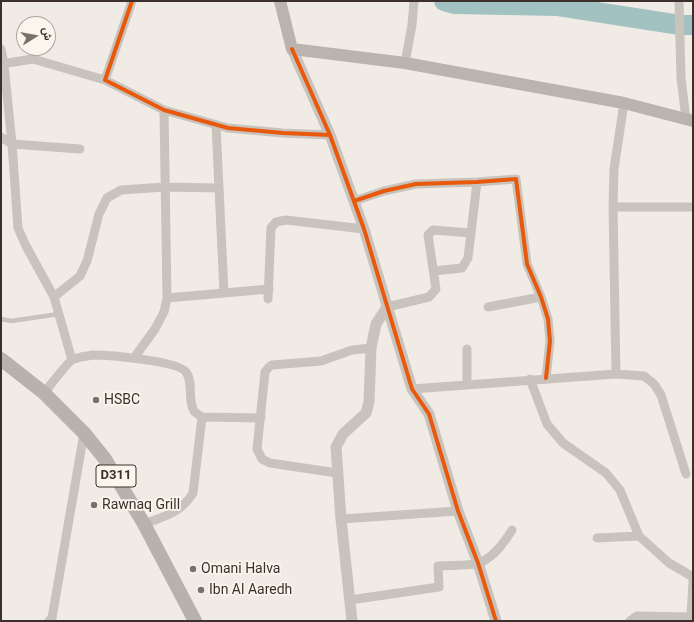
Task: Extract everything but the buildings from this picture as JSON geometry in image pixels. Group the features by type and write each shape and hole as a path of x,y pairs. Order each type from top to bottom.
{"main road":[{"path":"280,1 292,50 405,63 624,103 690,120"},
{"name":"D311","path":"1,358 44,393 84,433 105,459 144,524 195,621"}],"street":[{"path":"105,80 132,1"},
{"path":"405,63 412,25 414,1"},
{"path":"680,1 680,78 690,120"},
{"path":"1,50 12,144 18,228 26,246 54,297 72,360"},
{"path":"292,50 330,135 354,201 364,229 412,389 429,414 458,511 478,563 496,621"},
{"path":"3,64 33,59 105,80 164,110 228,128 283,133 330,135"},
{"path":"616,374 613,207 614,168 624,103"},
{"path":"134,358 155,329 164,312 166,298 164,110"},
{"path":"216,125 224,293"},
{"path":"1,137 12,144 80,150"},
{"path":"354,201 384,191 416,184 516,179 527,264 541,297 548,319 550,341 546,378"},
{"path":"434,271 462,268 468,258 477,182"},
{"path":"54,297 80,276 87,260 100,214 107,198 121,190 165,187 219,188"},
{"path":"613,207 693,207"},
{"path":"268,299 271,228 276,222 286,220 364,229"},
{"path":"352,621 341,519 336,447 343,434 366,413 369,402 372,348 376,324 387,307 429,297 436,289 428,235 433,230 470,233"},
{"path":"166,298 268,289"},
{"path":"488,307 541,297"},
{"path":"337,473 270,463 262,459 258,449 265,372 272,365 321,361 352,350 372,348"},
{"path":"467,349 467,384"},
{"path":"44,393 72,360 91,355 109,355 177,366 186,371 189,379 191,401 194,411 202,417 261,418"},
{"path":"412,389 530,379 616,374 644,376 654,384 661,395 686,474"},
{"path":"530,379 547,424 563,443 606,473 620,490 639,536 668,564 693,577"},
{"path":"144,524 180,509 193,492 202,417"},
{"path":"49,621 52,618 84,433"},
{"path":"341,519 458,511"},
{"path":"350,600 440,587 438,566 478,563 491,556 505,541 512,530"},
{"path":"597,538 639,536"},
{"path":"630,621 637,616 692,616 693,581"}],"lane":[{"path":"1,319 11,321 59,314"}],"waterway":[{"path":"444,1 454,4 558,6 680,25 693,25"}],"cycle path":[{"path":"132,1 105,80 164,110 228,128 283,133 330,135"},
{"path":"292,49 330,135 364,229 412,389 429,414 458,511 478,563 496,621"},
{"path":"354,201 384,191 416,184 516,179 527,264 541,297 548,319 550,341 546,378"}],"place":[{"name":"HSBC","path":"96,400"},
{"name":"Rawnaq Grill","path":"94,505"},
{"name":"Omani Halva","path":"193,569"},
{"name":"Ibn Al Aaredh","path":"201,590"}]}
